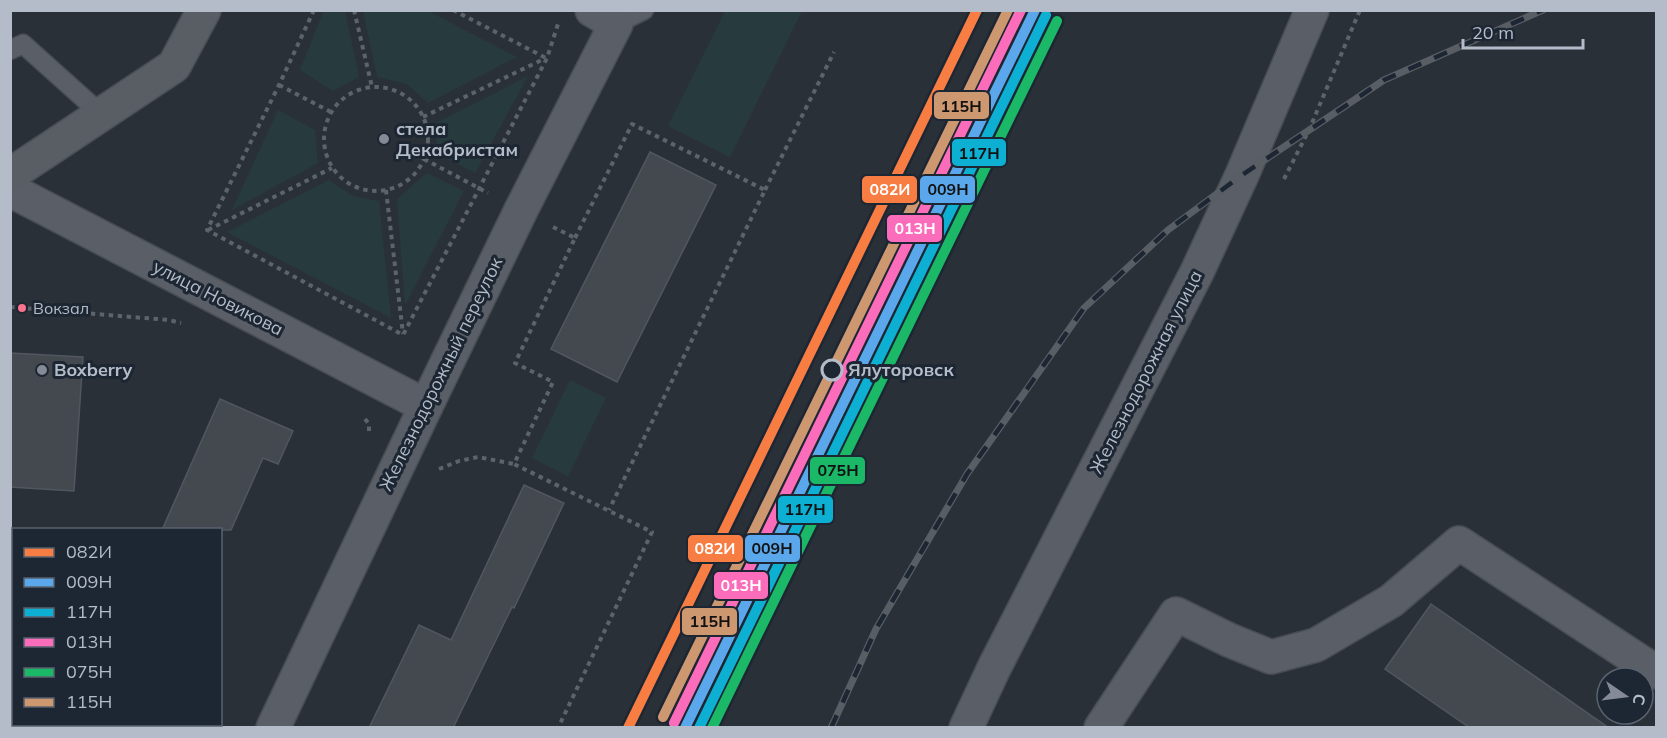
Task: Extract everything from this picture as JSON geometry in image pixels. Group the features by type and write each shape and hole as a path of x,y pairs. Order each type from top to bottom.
{"main road":[{"path":"10,175 174,66 204,10"}],"street":[{"name":"Железнодорожная улица","path":"966,728 994,668 1197,272 1242,175 1312,10"},
{"name":"Железнодорожный переулок","path":"273,728 426,406 617,15"},
{"name":"улица Новикова","path":"10,190 426,406"},
{"path":"1101,728 1176,614 1229,640 1271,657 1316,645 1391,601 1459,543 1656,672"}],"lane":[{"path":"10,50 23,44 101,114"}],"path":[{"path":"207,230 314,10"},
{"path":"354,10 372,87"},
{"path":"453,10 547,58"},
{"path":"403,335 547,58 559,20"},
{"path":"609,510 834,52"},
{"path":"423,117 547,58"},
{"path":"279,85 331,112"},
{"path":"372,87 387,88 402,94 414,104 423,117 428,145 424,159 415,173 402,184 386,190 371,191 356,187 332,168 326,155 323,141 325,126 331,112 341,100 356,91 372,87"},
{"path":"514,464 553,382 515,363 632,124 765,190"},
{"path":"424,159 575,238"},
{"path":"207,230 332,168"},
{"path":"386,190 403,335"},
{"path":"207,230 403,335"},
{"path":"10,307 169,320 185,324"},
{"path":"363,417 369,424 370,440 376,455 398,465 430,471 478,457 514,464 652,532 558,728"}],"green space":[{"path":"324,10 345,11 359,77 333,91 300,70"},
{"path":"363,11 428,11 517,57 428,103 407,84 377,77"},
{"path":"725,11 802,11 730,157 668,126"},
{"path":"528,76 475,173 437,153 436,123"},
{"path":"278,110 315,130 318,163 232,210"},
{"path":"427,173 464,191 405,305 397,199"},
{"path":"329,180 353,196 379,201 391,318 227,232"},
{"path":"570,380 606,398 568,476 532,458"}],"building":[{"path":"650,152 716,185 617,382 551,349"},
{"path":"10,353 83,357 74,491 10,487"},
{"path":"220,399 293,431 278,464 263,458 231,530 163,528"},
{"path":"524,485 564,503 453,728 369,728 419,625 451,640"},
{"path":"1431,604 1595,718 1595,726 1609,728 1470,728 1385,669"}],"railway":[{"path":"831,728 876,629 967,474 1084,308 1168,230 1242,175 1384,80 1543,10"}],"transit line":[{"name":"082И","path":"628,728 977,10"},
{"name":"115Н","path":"663,717 1008,10"},
{"name":"013Н","path":"674,723 1021,10"},
{"name":"009Н","path":"685,728 1035,10"},
{"name":"117Н","path":"699,728 1046,15"},
{"name":"075Н","path":"712,728 1057,21"}],"place":[{"name":"стела Декабристам","path":"384,139"},
{"name":"Вокзал","path":"22,308"},
{"name":"Boxberry","path":"42,370"},
{"name":"Ялуторовск","path":"832,370"}]}
